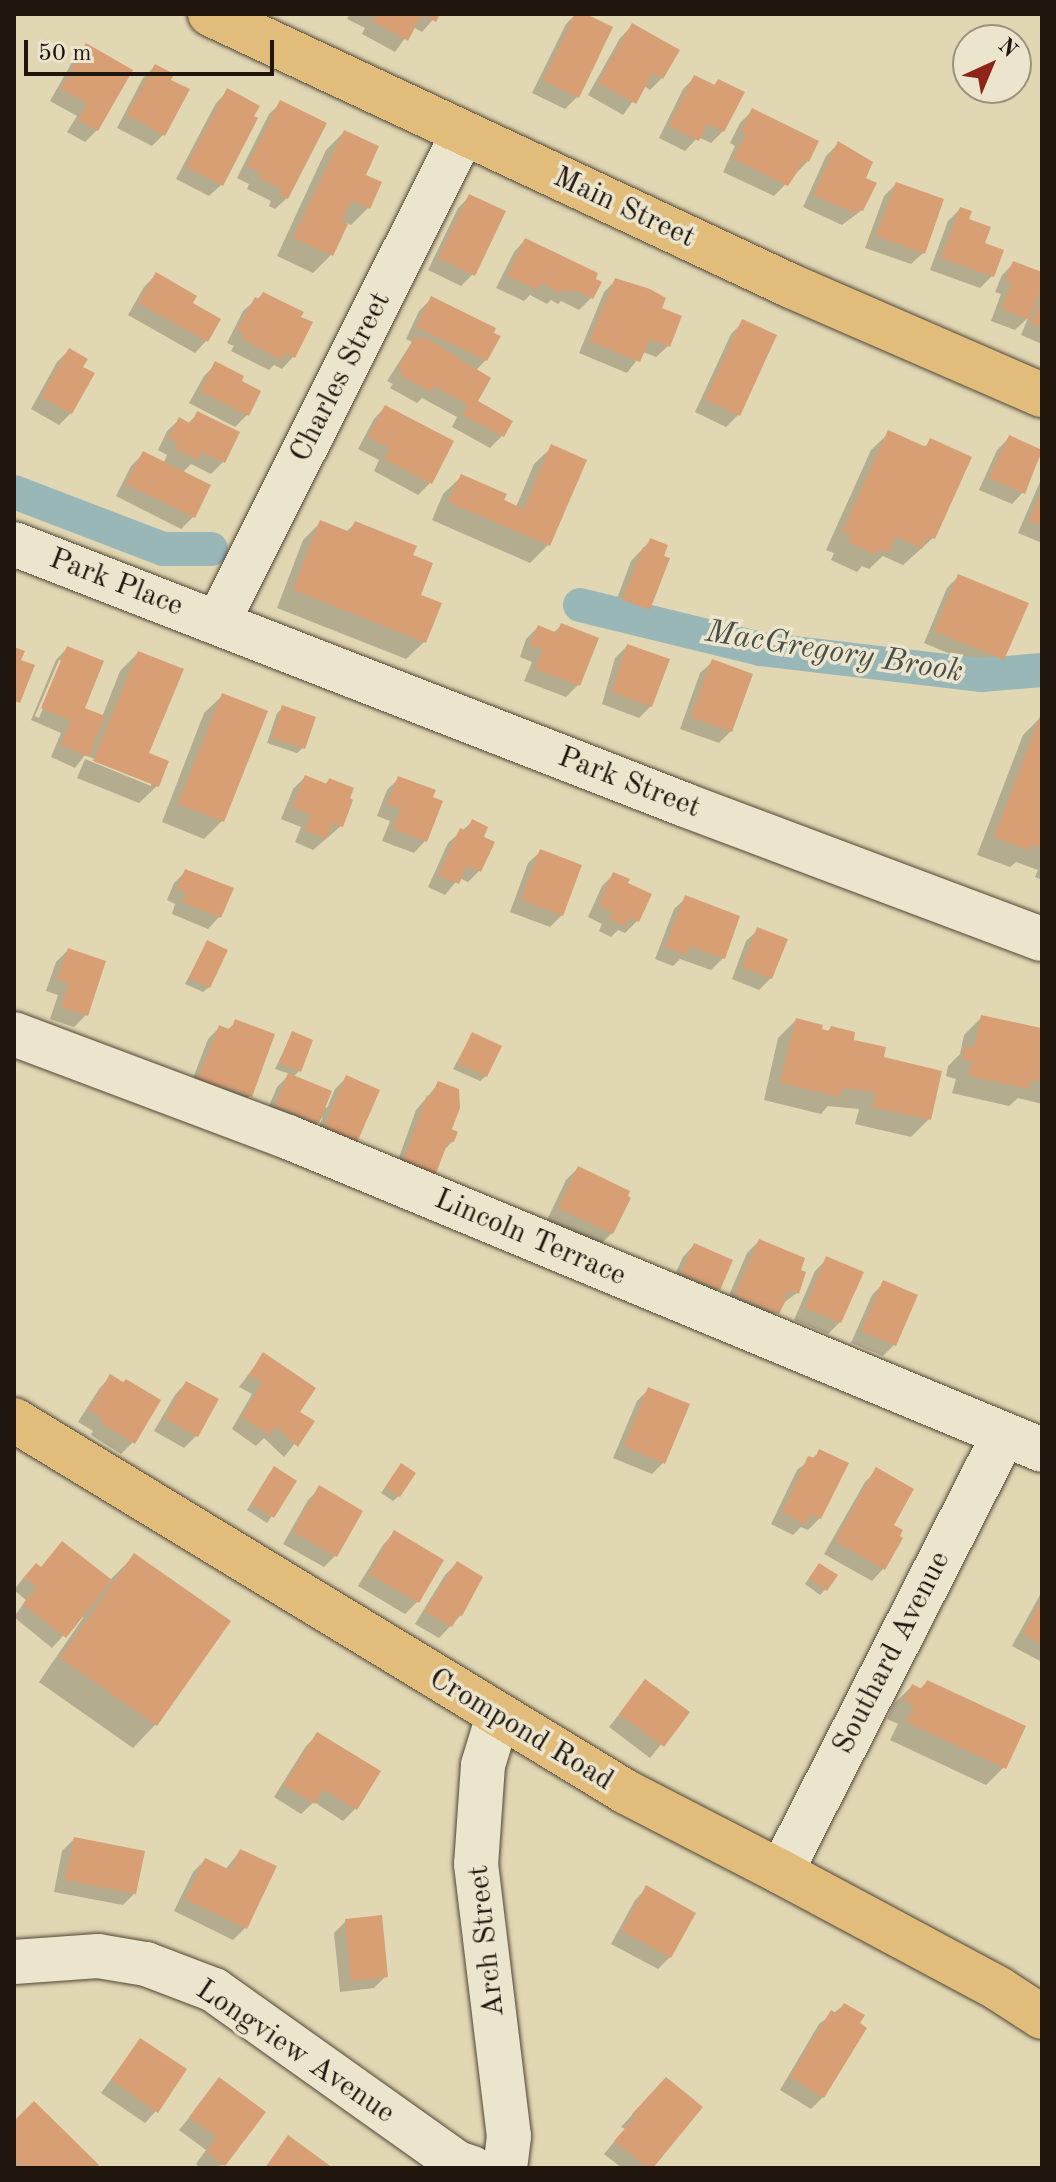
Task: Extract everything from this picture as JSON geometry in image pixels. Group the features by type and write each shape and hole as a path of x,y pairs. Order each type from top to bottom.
{"main road":[{"name":"Main Street","path":"210,14 791,286 1042,395"},
{"name":"Crompond Road","path":"14,1420 626,1792 999,1989 1042,2017"}],"street":[{"name":"Charles Street","path":"218,622 463,133"},
{"name":"Park Place","path":"14,544 218,622"},
{"name":"Park Street","path":"218,622 685,805 1042,939"},
{"name":"Lincoln Terrace","path":"14,1034 288,1137 1023,1442"},
{"name":"Southard Avenue","path":"781,1872 1023,1442"},
{"name":"Arch Street","path":"498,1716 483,1765 476,1864 509,2136 505,2168"},
{"name":"Longview Avenue","path":"14,1962 98,1956 146,1964 214,1990 457,2163 472,2168"}],"building":[{"path":"376,14 422,14 408,41 372,21"},
{"path":"422,14 440,14 436,22"},
{"path":"575,14 586,14 613,27 579,98 543,80"},
{"path":"632,23 680,50 663,79 653,73 636,104 598,83"},
{"path":"86,43 133,70 98,131 78,120 87,103 61,89"},
{"path":"155,64 174,74 171,80 190,89 165,136 127,115"},
{"path":"694,75 715,85 718,79 745,92 724,132 707,124 699,141 669,126"},
{"path":"227,88 260,106 254,116 258,118 223,186 186,167"},
{"path":"280,100 327,123 288,199 279,194 281,189 258,177 260,172 247,166"},
{"path":"752,108 819,141 809,162 805,160 788,186 733,159 746,134 741,131"},
{"path":"344,130 379,146 366,175 382,182 370,209 352,200 342,221 348,224 333,256 293,238"},
{"path":"838,141 873,162 866,178 877,183 863,211 858,209 856,214 813,195"},
{"path":"896,182 944,199 925,254 876,236"},
{"path":"469,194 506,211 475,276 438,258"},
{"path":"960,207 972,211 969,219 991,227 985,243 1004,250 994,277 941,258"},
{"path":"525,238 598,273 596,279 602,282 593,299 573,289 571,293 563,289 560,293 541,283 538,290 507,276"},
{"path":"1013,261 1042,272 1042,287 1029,320 1001,309 1012,283 1005,280"},
{"path":"156,272 197,296 193,303 221,319 208,342 138,303"},
{"path":"615,278 650,289 666,298 662,308 682,316 670,347 650,339 640,362 589,341"},
{"path":"263,292 304,312 301,317 313,322 295,358 286,353 282,360 242,339 244,334 237,330 255,297 259,299"},
{"path":"431,296 496,328 494,333 501,336 487,361 416,327"},
{"path":"1042,299 1042,328 1031,323"},
{"path":"742,319 777,335 740,416 705,400"},
{"path":"415,336 421,340 423,336 491,378 478,401 513,421 504,437 463,415 468,405 434,386 431,392 401,376 403,372 398,368"},
{"path":"69,348 88,359 83,367 95,373 72,414 41,397"},
{"path":"215,361 244,376 242,381 261,391 249,416 200,391"},
{"path":"385,405 454,441 432,484 384,459 390,448 368,437"},
{"path":"197,411 240,432 225,463 201,452 198,460 175,449 178,443 168,438 179,417 191,424"},
{"path":"888,430 926,447 930,438 972,457 935,539 928,536 922,549 896,536 888,553 879,549 876,555 848,542 851,535 842,532"},
{"path":"1009,435 1042,450 1025,494 989,478"},
{"path":"551,444 587,460 550,546 448,502 461,474 507,494 504,500 524,509"},
{"path":"143,451 211,485 195,518 126,484"},
{"path":"1042,489 1042,526 1029,521"},
{"path":"320,520 350,532 355,521 417,546 413,555 433,563 421,595 442,603 426,643 293,590"},
{"path":"650,538 668,545 664,556 670,558 650,610 622,600 643,547 647,548"},
{"path":"958,574 1029,603 1004,660 934,631"},
{"path":"561,623 599,638 580,686 535,669 543,650 530,645 538,625 557,633"},
{"path":"627,644 670,659 652,707 612,692"},
{"path":"67,646 104,661 85,708 105,716 89,757 61,745 71,721 41,708"},
{"path":"14,647 25,651 21,660 35,665 20,703 14,701"},
{"path":"138,651 184,669 149,753 169,761 159,787 93,761"},
{"path":"712,659 753,674 732,732 691,717"},
{"path":"222,693 268,711 224,822 178,804"},
{"path":"282,705 316,717 305,749 272,738"},
{"path":"1042,711 1042,848 1032,844 1030,851 994,837"},
{"path":"305,775 327,784 329,778 354,788 343,827 333,823 326,839 305,830 311,815 292,807"},
{"path":"398,776 436,790 433,797 443,801 427,842 393,829 401,809 387,804"},
{"path":"472,819 488,827 484,837 495,842 481,872 467,865 459,884 438,875 460,828 467,831"},
{"path":"540,849 582,865 563,916 521,900"},
{"path":"185,869 234,888 221,918 182,902 186,892 177,888"},
{"path":"613,872 652,894 639,922 629,918 625,926 609,919 613,912 599,905"},
{"path":"685,895 740,916 725,959 690,946 686,955 665,947"},
{"path":"757,927 788,939 772,979 742,967"},
{"path":"207,940 228,950 210,988 189,978"},
{"path":"68,948 106,961 88,1016 61,1007 69,983 57,980"},
{"path":"981,1015 1041,1028 1042,1082 1031,1080 1029,1089 969,1076 972,1061 962,1059 965,1046 974,1048"},
{"path":"796,1018 823,1025 822,1029 829,1031 831,1026 855,1032 854,1040 886,1047 884,1057 942,1071 931,1120 872,1107 876,1092 842,1088 840,1097 780,1083"},
{"path":"235,1019 275,1034 252,1097 225,1086 221,1097 195,1087 219,1025 231,1030"},
{"path":"292,1031 313,1040 301,1072 279,1063"},
{"path":"472,1032 502,1046 487,1077 457,1063"},
{"path":"288,1073 332,1091 319,1123 275,1106"},
{"path":"346,1075 380,1090 355,1147 327,1135 331,1127 325,1124"},
{"path":"438,1081 459,1089 460,1108 452,1129 458,1132 454,1142 448,1142 435,1176 403,1162 427,1095 430,1098"},
{"path":"578,1166 630,1191 628,1196 631,1198 613,1234 558,1208"},
{"path":"759,1239 805,1258 801,1270 806,1272 799,1294 791,1290 783,1297 787,1298 779,1314 735,1295"},
{"path":"694,1243 733,1260 720,1290 681,1273"},
{"path":"826,1256 864,1272 841,1323 805,1308"},
{"path":"883,1280 918,1295 896,1346 861,1331"},
{"path":"263,1352 316,1388 300,1412 315,1421 298,1447 276,1426 269,1435 242,1417 262,1382 249,1375"},
{"path":"110,1374 123,1382 126,1379 161,1400 135,1444 101,1423 103,1419 89,1410"},
{"path":"186,1381 219,1399 198,1437 165,1419"},
{"path":"648,1387 690,1404 665,1464 624,1446"},
{"path":"819,1449 849,1463 821,1519 811,1514 806,1525 782,1512 808,1456 815,1458"},
{"path":"401,1463 416,1473 400,1497 385,1487"},
{"path":"274,1466 297,1481 274,1518 251,1504"},
{"path":"876,1467 914,1489 894,1525 903,1530 900,1536 903,1538 885,1570 835,1541"},
{"path":"319,1485 363,1511 337,1557 293,1532"},
{"path":"394,1530 444,1560 419,1603 369,1574"},
{"path":"62,1541 112,1580 66,1638 23,1604 37,1587 24,1577 36,1563 41,1567"},
{"path":"134,1553 231,1621 157,1726 60,1658"},
{"path":"457,1561 483,1577 462,1616 459,1615 452,1627 425,1611"},
{"path":"819,1563 838,1575 827,1591 809,1578"},
{"path":"1042,1598 1042,1644 1023,1634"},
{"path":"645,1679 690,1712 664,1747 619,1714"},
{"path":"927,1680 1026,1726 1006,1769 906,1722 914,1706 904,1701 912,1684 922,1689"},
{"path":"317,1732 381,1771 357,1810 323,1789 315,1804 284,1785"},
{"path":"74,1837 145,1851 136,1894 65,1880"},
{"path":"240,1849 277,1866 247,1929 185,1899 205,1858 230,1870"},
{"path":"646,1885 696,1913 671,1958 622,1931"},
{"path":"382,1915 388,1977 351,1981 345,1919"},
{"path":"844,2003 865,2015 860,2023 867,2028 824,2098 790,2077 831,2010 837,2014"},
{"path":"140,2038 187,2069 158,2113 111,2080"},
{"path":"219,2077 266,2112 225,2166 206,2151 217,2137 189,2117"},
{"path":"666,2077 703,2107 653,2168 648,2168 614,2141 635,2117 632,2114"},
{"path":"34,2101 99,2165 96,2168 23,2168 14,2160 14,2121"},
{"path":"288,2135 333,2168 265,2168"}],"waterway":[{"name":"MacGregory Brook","path":"14,492 163,549 211,549"},
{"name":"MacGregory Brook","path":"580,605 760,649 981,675 1042,670"}]}
